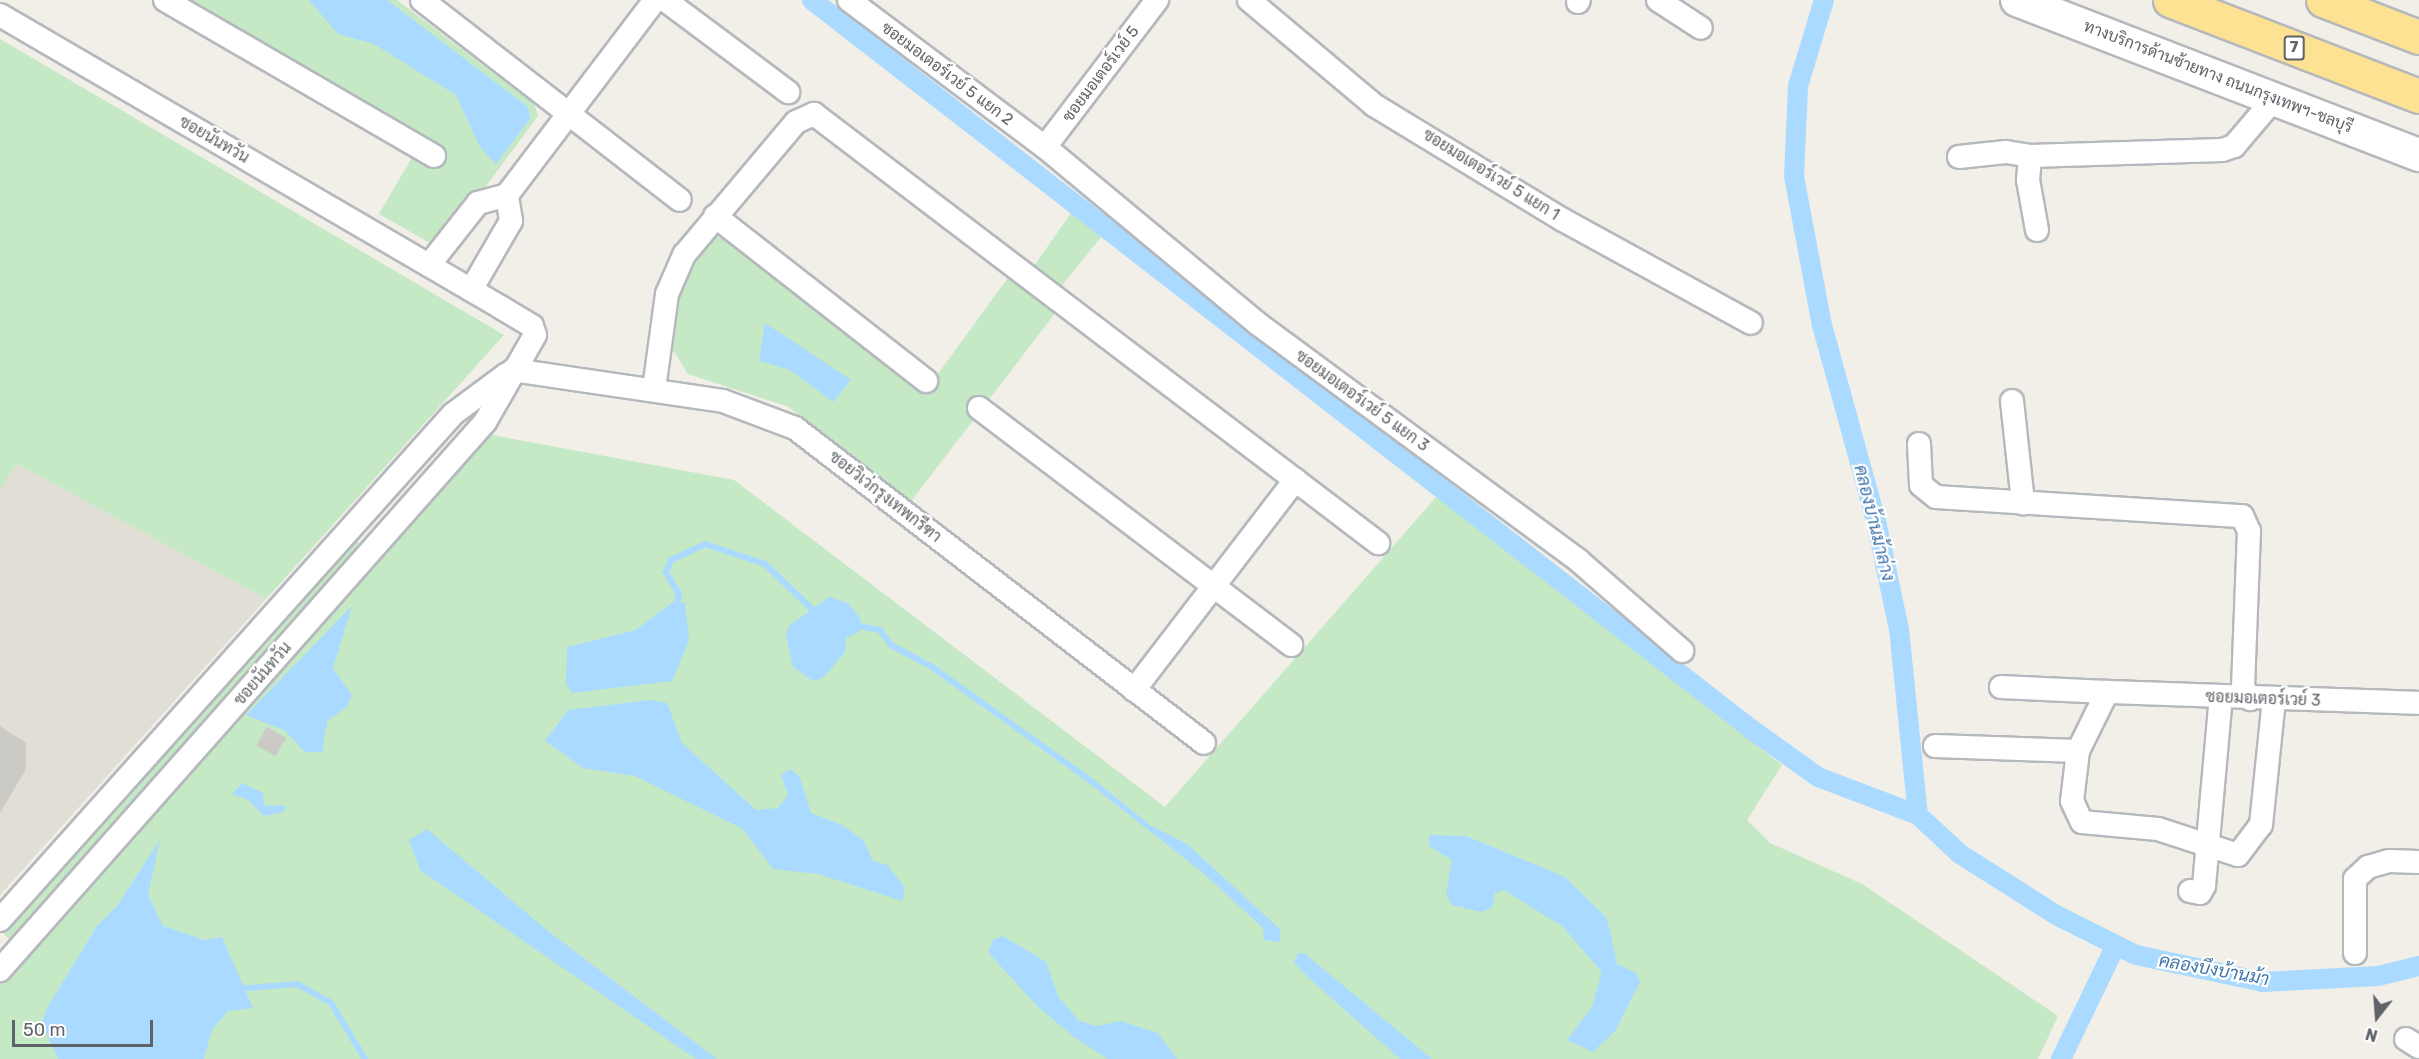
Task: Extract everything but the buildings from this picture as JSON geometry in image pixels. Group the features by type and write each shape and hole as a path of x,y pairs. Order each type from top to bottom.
{"highway":[{"name":"7","path":"2170,0 2419,96"},
{"path":"2323,0 2419,37"}],"main road":[{"name":"ทางบริการด้านซ้ายทาง ถนนกรุงเทพฯ-ชลบุรี","path":"2017,0 2419,155"}],"street":[{"path":"165,0 434,156"},
{"path":"422,0 680,200"},
{"path":"429,265 478,203 507,195 655,0"},
{"path":"666,0 788,92"},
{"name":"ซอยมอเตอร์เวย์ 5 แยก 2","path":"849,0 1045,147"},
{"name":"ซอยมอเตอร์เวย์ 5","path":"1045,147 1157,0"},
{"name":"ซอยมอเตอร์เวย์ 5 แยก 1","path":"1249,0 1374,105 1563,220 1751,323"},
{"path":"1658,0 1701,28"},
{"name":"ซอยนันทวัน","path":"0,15 532,326 532,347 513,370 485,422 0,970"},
{"path":"1959,157 2006,152 2030,156 2223,150 2241,139 2274,99"},
{"path":"654,389 673,275 715,216 796,122 814,114 1378,543"},
{"name":"ซอยมอเตอร์เวย์ 5 แยก 3","path":"1045,147 1258,324 1579,561 1682,651"},
{"path":"2030,156 2028,180 2037,230"},
{"path":"471,290 510,221 507,195"},
{"path":"715,216 926,381"},
{"name":"ซอยนันทวัน","path":"0,920 453,414 513,370"},
{"name":"ซอยวิเว่กรุงเทพกรีฑา","path":"513,370 723,401 795,428 1204,743"},
{"path":"2012,401 2024,503"},
{"path":"979,408 1291,645"},
{"path":"1919,444 1926,494 2024,503 2242,516 2248,531 2243,687 2250,699"},
{"path":"1134,690 1295,480"},
{"path":"386,490 407,510"},
{"name":"ซอยมอเตอร์เวย์ 3","path":"2001,687 2274,700 2419,703"},
{"path":"2107,692 2078,751 2072,801 2082,822 2158,829 2238,855 2261,825 2274,700"},
{"path":"2190,891 2200,893 2204,886 2221,697"},
{"path":"1935,746 2078,751"},
{"path":"2355,953 2355,879 2368,867 2389,861 2419,862"}],"shaded area":[{"path":"17,464 266,599 0,895 0,490"}],"green space":[{"path":"180,0 397,0 534,104 538,116 486,186 430,243 379,214 421,142"},
{"path":"0,39 504,335 266,599 17,464 0,490"},
{"path":"1071,213 1102,236 1063,284 1056,312 909,504 789,407 688,374 671,347 679,290 704,239 726,237 924,393 1010,275 1034,266"},
{"path":"487,434 734,480 1165,807 1437,496 1782,765 1747,820 1770,843 1862,884 2058,1016 2038,1059 0,1059 0,984"},
{"path":"353,538 364,548 11,940 0,930"}],"water":[{"path":"309,0 387,0 528,107 530,119 496,164 480,147 456,95 374,44 338,34"},
{"path":"765,323 851,380 833,402 790,370 759,361"},
{"path":"829,597 848,603 861,619 859,632 846,638 845,652 823,678 813,681 793,667 786,636 789,626"},
{"path":"674,601 685,603 689,641 672,681 573,693 566,685 567,647 636,630"},
{"path":"352,606 333,668 352,695 348,706 327,721 322,752 305,752 284,730 246,715"},
{"path":"650,700 667,703 682,743 756,810 778,808 788,795 781,775 791,769 800,778 811,813 842,825 864,841 873,861 887,865 904,886 903,901 818,874 773,869 743,829 635,776 583,768 545,741 568,710"},
{"path":"1077,774 1092,778 1150,825 1187,844 1280,929 1280,942 1264,940 1263,928 1202,872"},
{"path":"242,783 263,793 264,805 286,806 284,812 264,816 248,800 232,794"},
{"path":"427,829 548,931 717,1059 696,1059 420,870 409,840"},
{"path":"1429,835 1466,836 1565,877 1607,918 1617,964 1636,973 1640,982 1615,1031 1593,1052 1567,1040 1592,1007 1602,972 1562,926 1504,890 1495,893 1492,908 1481,912 1452,905 1446,894 1452,860 1429,846"},
{"path":"160,840 148,895 163,926 204,940 222,937 253,1008 228,1011 212,1030 204,1059 58,1059 42,1023 47,1008 97,926 117,906"},
{"path":"1003,936 1046,962 1058,996 1079,1021 1097,1026 1120,1021 1158,1033 1177,1059 1108,1059 1074,1037 1037,1006 988,952 993,940"},
{"path":"1298,953 1304,953 1432,1059 1400,1059 1294,963"}],"waterway":[{"path":"812,0 1751,729 1818,777 1918,815"},
{"name":"คลองบ้านม้าล่าง","path":"1824,0 1798,86 1794,176 1822,325 1876,521 1899,629 1918,815 1960,854 2056,915 2136,955 2263,982 2378,976 2419,966"},
{"path":"676,608 679,594 666,572 671,560 705,544 765,564 815,612"},
{"path":"854,625 880,630 891,645 932,667 1087,778"},
{"path":"2061,1059 2114,949"},
{"path":"235,989 297,984 331,1003 365,1059"}],"water label":[{"name":"คลองบึงบ้านม้า","path":"2214,970"}]}
